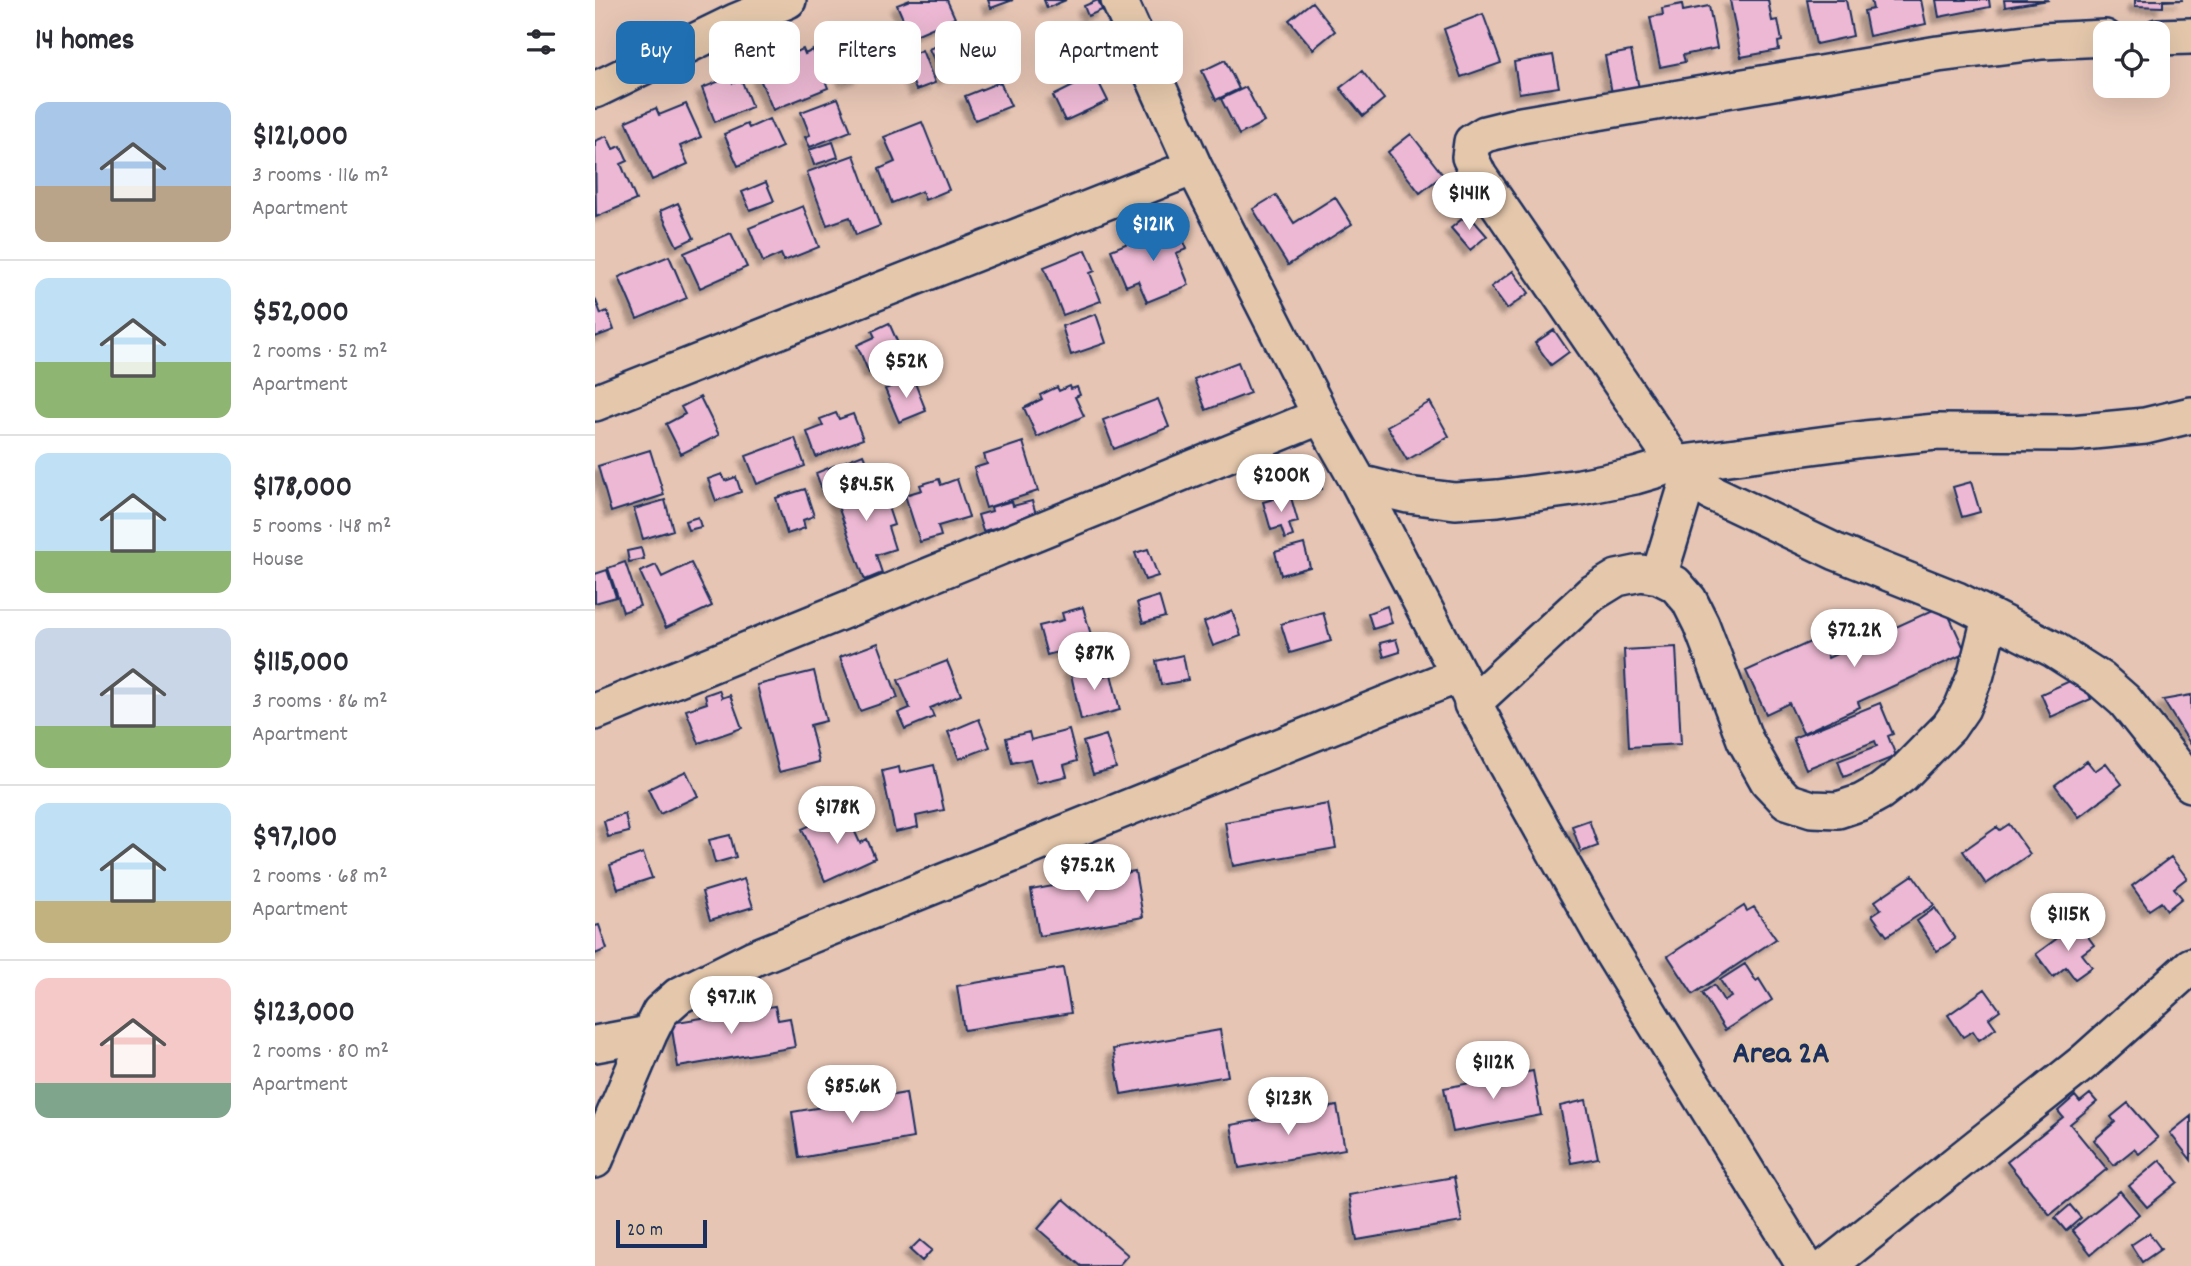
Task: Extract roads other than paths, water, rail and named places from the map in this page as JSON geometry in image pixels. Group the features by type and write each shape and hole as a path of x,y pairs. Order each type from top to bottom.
{"street":[{"path":"595,90 735,22 788,0"},
{"path":"1119,0 1194,167 1465,689 1611,951 1805,1266"},
{"path":"2170,37 2191,36"},
{"path":"2093,39 2042,41 1938,54 1521,125 1485,134 1472,142 1470,157 1479,176 1683,471 1712,493 1836,552 1957,600 2053,649 2100,678 2126,701 2191,784"},
{"path":"595,403 1194,167"},
{"path":"1359,483 1408,495 1455,501 1498,498 1936,432 2072,433 2145,426 2191,415"},
{"path":"595,712 1321,416"},
{"path":"1659,576 1683,471"},
{"path":"595,1160 660,1012 678,996 754,958 1465,689 1591,594 1617,578 1641,573 1659,576 1675,584 1689,600 1701,624 1745,740 1768,781 1787,801 1812,809 1838,810 1862,802 1880,792 1902,775 1949,727 1962,709 1976,674 1990,618"},
{"path":"1828,1266 2084,1062 2191,966"},
{"path":"595,1044 649,1034"}],"district":[{"name":"Area 2A","path":"1781,1051"}]}
